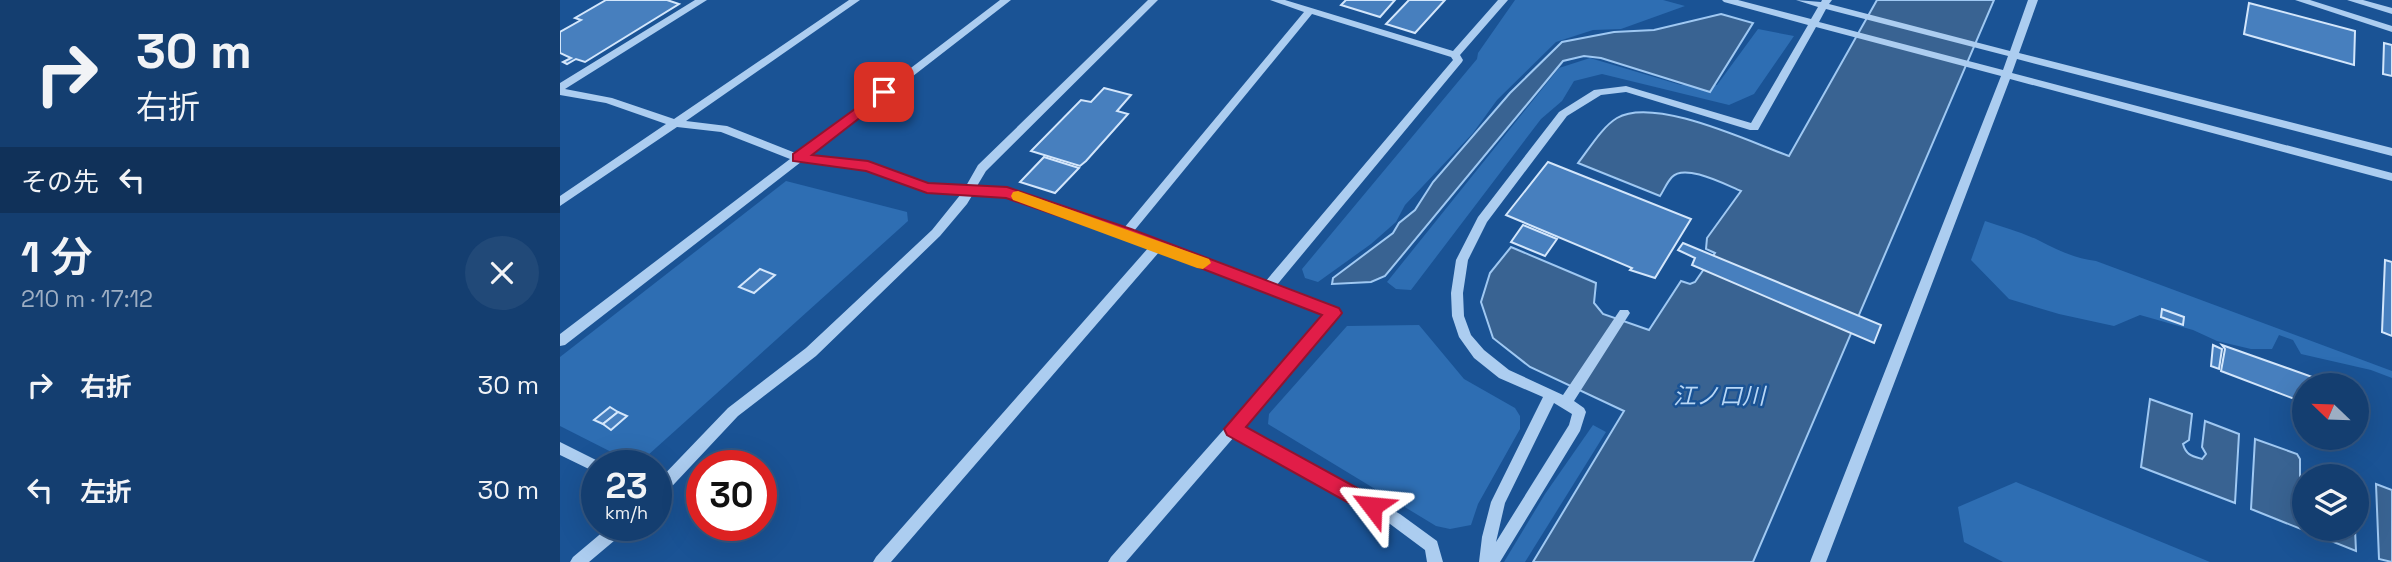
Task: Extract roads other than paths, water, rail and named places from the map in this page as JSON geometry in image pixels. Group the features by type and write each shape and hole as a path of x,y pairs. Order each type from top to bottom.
{"street":[{"path":"560,90 702,0"},
{"path":"560,202 855,0"},
{"path":"560,341 1006,0"},
{"path":"672,476 733,412 811,352 936,233 982,168 1153,0"},
{"path":"1268,287 1458,60 1455,55 1275,0"},
{"path":"1455,55 1503,0"},
{"path":"1727,0 2392,177"},
{"path":"1801,0 1829,5 2012,55 2392,152"},
{"path":"1818,562 2033,0"},
{"path":"2300,0 2392,29"},
{"path":"2352,0 2392,11"},
{"path":"1490,562 1575,427 1579,412 1569,398 1550,394 1504,374 1479,354 1465,337 1458,316 1457,293 1462,260 1482,220 1563,114 1598,92 1626,89 1754,127 1820,25 1829,5"},
{"path":"1126,233 1310,10"},
{"path":"560,90 608,100 674,123 733,132 799,158 868,166 927,188 1007,192 1126,233 1156,247 1334,313 1116,562"},
{"path":"881,562 1156,247"},
{"path":"1569,398 1625,313"},
{"path":"1490,562 1489,537 1498,502 1550,394"},
{"path":"1233,429 1395,519 1432,546 1435,562"},
{"path":"560,448 581,459"},
{"path":"578,562 603,541"}],"water":[{"name":"江ノ口川","path":"1877,0 1994,0 1753,562 1533,562 1624,411 1530,367 1493,338 1481,302 1490,273 1511,247 1596,283 1594,303 1603,314 1649,330 1681,281 1690,284 1695,282 1715,253 1706,249 1707,238 1741,191 1706,176 1686,172 1672,177 1660,196 1578,163 1611,122 1633,113 1677,117 1727,132 1789,156"},
{"path":"1721,14 1753,23 1710,92 1601,58 1584,56 1563,61 1385,276 1371,282 1332,284 1333,278 1393,233 1399,223 1415,210 1433,182 1510,93 1562,42 1614,32 1654,30"},
{"path":"2150,399 2192,414 2189,440 2183,444 2192,456 2202,459 2206,454 2202,447 2205,421 2239,434 2235,503 2141,467"},
{"path":"2255,439 2297,454 2300,464 2292,464 2292,525 2251,509"},
{"path":"2376,484 2392,490 2392,562 2379,559"},
{"path":"2331,541 2356,541 2356,551"}]}
